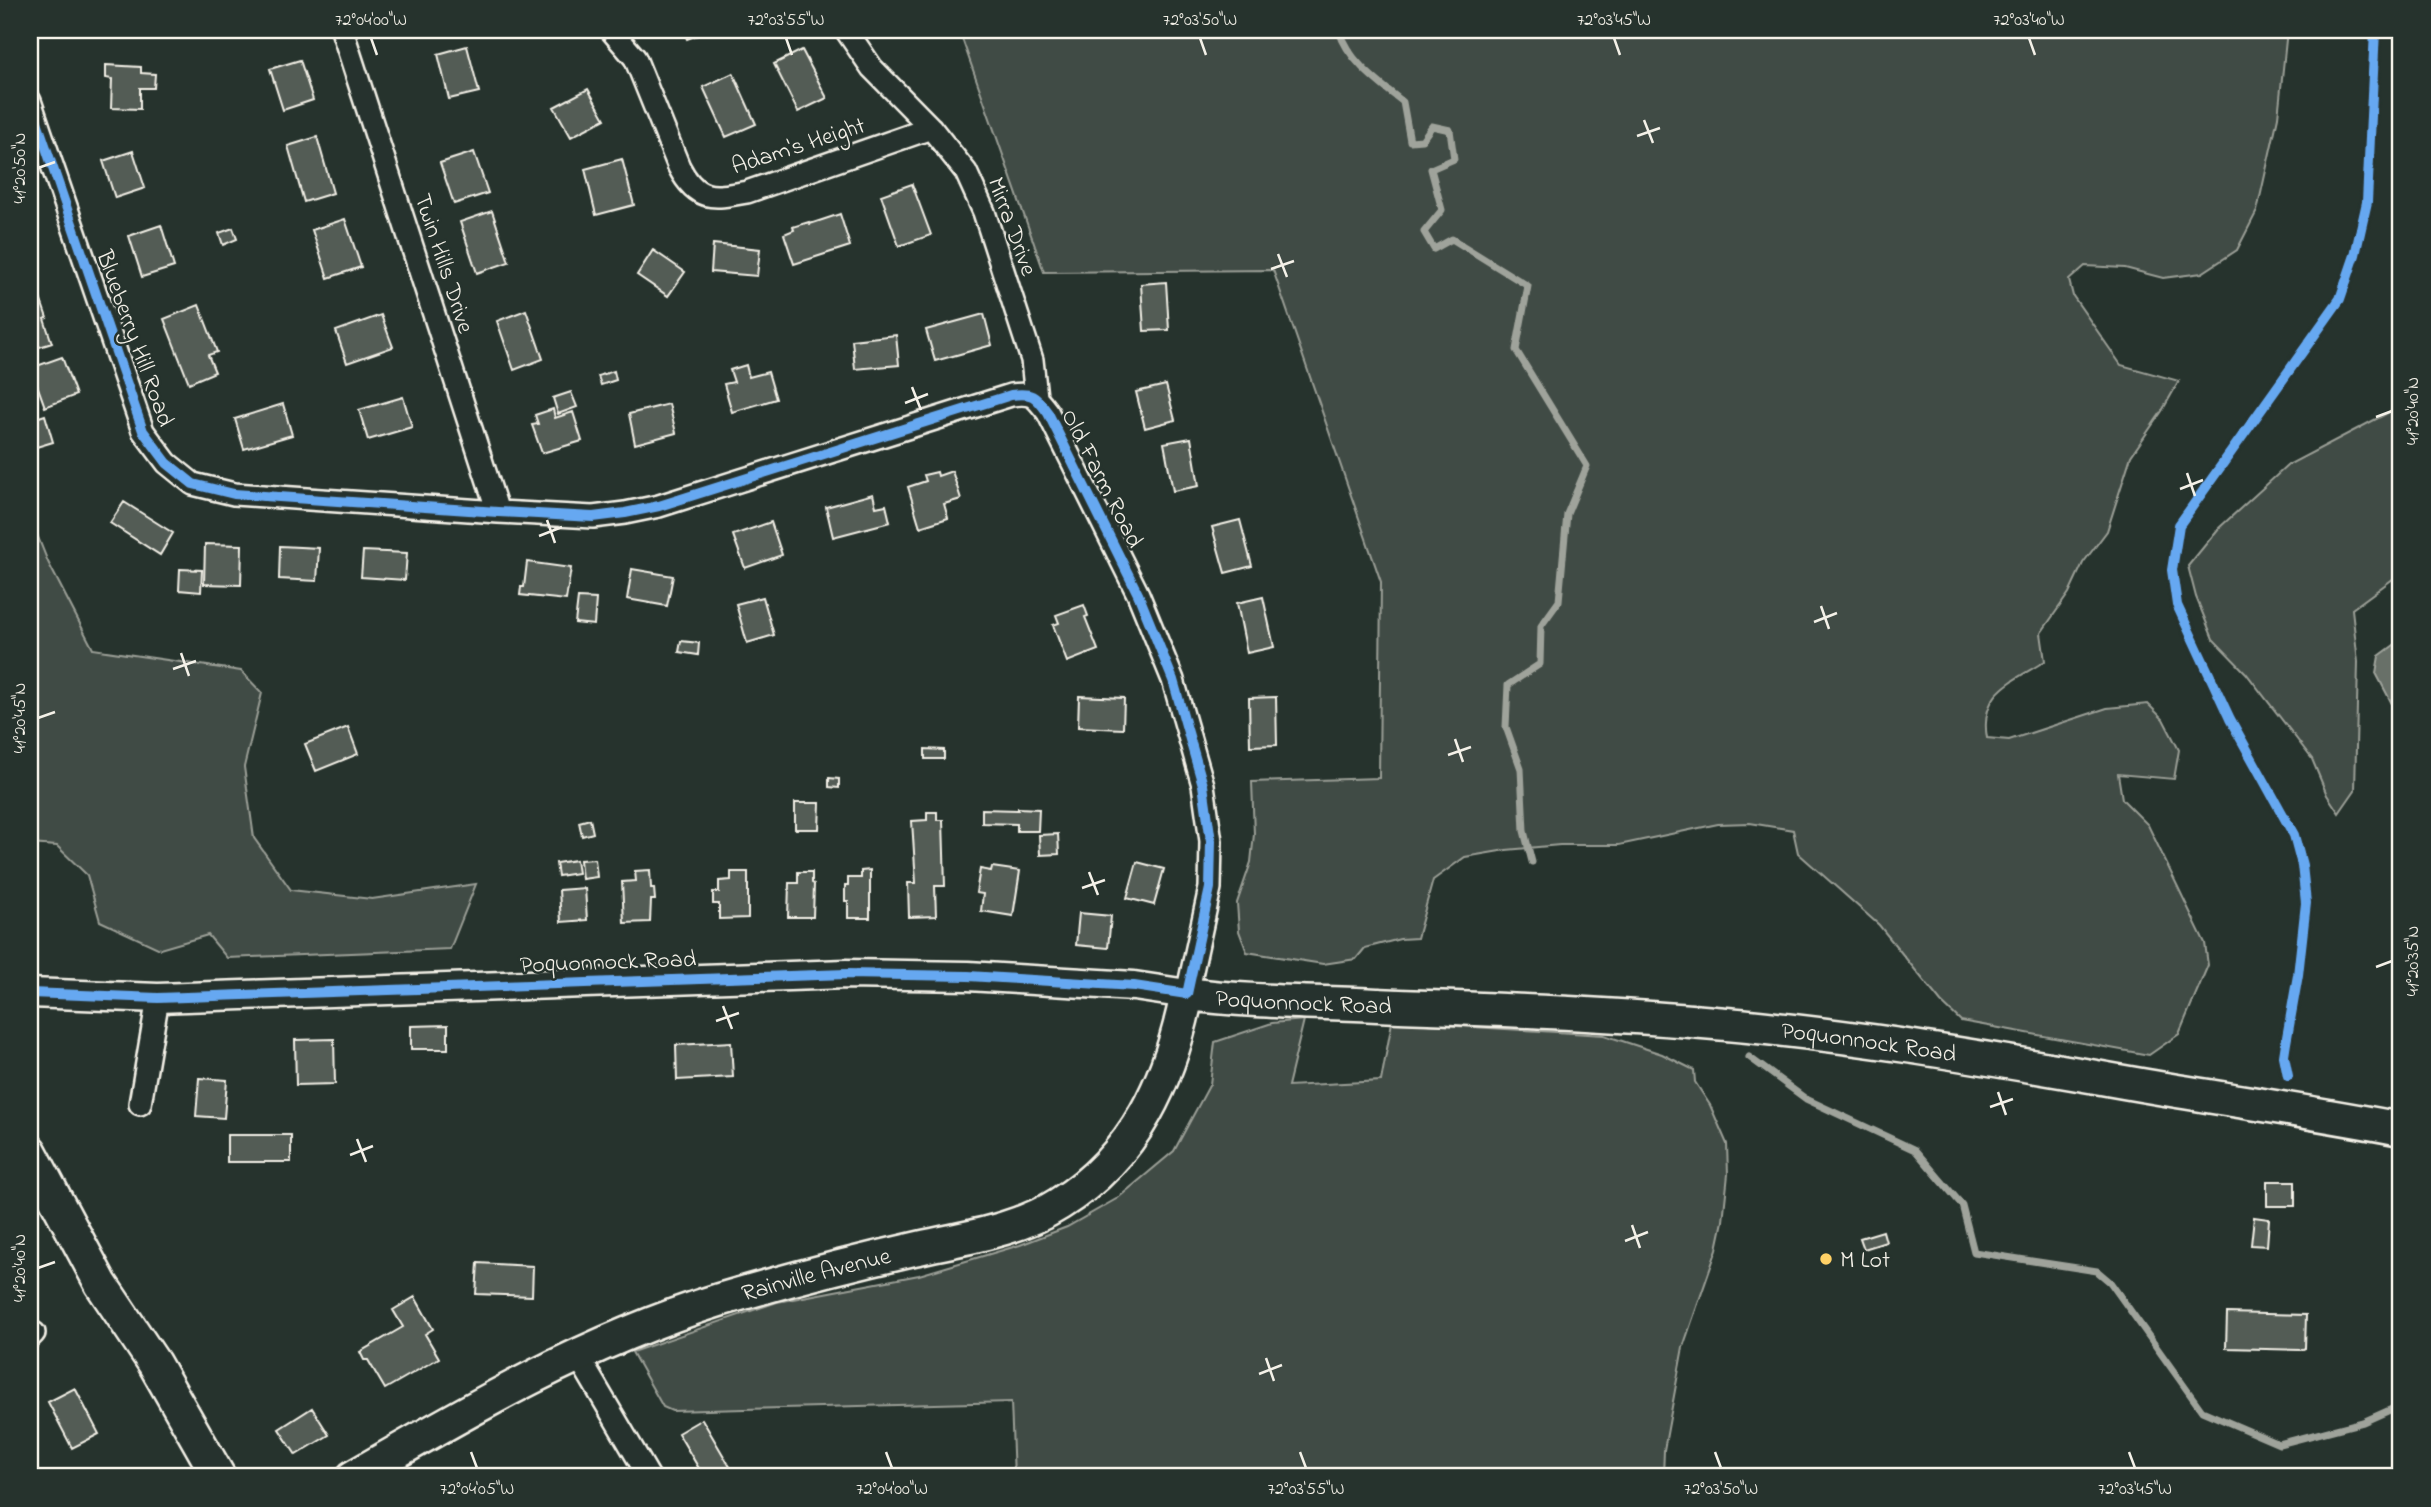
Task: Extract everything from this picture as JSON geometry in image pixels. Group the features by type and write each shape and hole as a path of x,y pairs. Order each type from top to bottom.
{"main road":[{"name":"Poquonnock Road","path":"1187,994 1240,1000 1677,1020 1775,1028 1956,1052 2248,1103 2312,1111 2401,1129"},
{"name":"Rainville Avenue","path":"353,1477 464,1413 617,1337 718,1301 1006,1227 1037,1217 1060,1204 1097,1177 1154,1102 1178,1039 1187,994"},
{"path":"30,1152 101,1284 154,1363 219,1477"}],"street":[{"name":"Twin Hills Drive","path":"342,30 498,512"},
{"name":"Adam's Height","path":"611,30 635,58 679,167 687,183 700,194 719,197 747,192 930,128"},
{"name":"Mirra Drive","path":"846,30 872,68 930,128 966,172 984,212 1032,360 1036,397"},
{"name":"Blueberry Hill Road","path":"30,101 143,431 167,463 193,484 234,494 498,512"},
{"name":"Old Farm Road","path":"498,512 593,517 659,506 1011,395 1026,393 1036,397 1048,413 1138,593 1172,680 1203,785 1211,841 1210,888 1187,994"},
{"name":"Poquonnock Road","path":"30,993 158,998 846,974 968,976 1134,986 1187,994"},
{"path":"141,1104 158,998"},
{"path":"578,1356 649,1477"}],"shaded area":[{"path":"959,30 2287,30 2278,117 2257,211 2237,250 2202,273 2163,278 2125,268 2085,266 2069,280 2073,296 2121,365 2179,381 2131,456 2107,531 2083,563 2069,593 2041,633 2045,661 2001,690 1993,699 1986,722 1987,738 2009,740 2107,708 2148,704 2163,719 2179,750 2174,779 2118,774 2122,799 2148,825 2205,943 2208,965 2179,1034 2149,1055 1961,1021 1941,1002 1879,925 1798,853 1793,830 1750,823 1718,824 1619,845 1560,845 1465,857 1433,880 1417,938 1400,939 1365,948 1356,959 1323,964 1247,952 1239,931 1237,903 1251,862 1254,834 1252,782 1379,778 1381,582 1273,270 1044,272"},
{"path":"2401,406 2401,573 2352,609 2358,662 2355,790 2339,813 2327,795 2312,759 2246,673 2213,639 2196,597 2188,566 2219,528 2288,465"},
{"path":"30,517 48,562 93,649 241,671 262,693 244,767 254,838 291,890 372,899 476,884 450,949 227,958 208,935 160,949 100,921 87,875 57,846 30,844"},
{"path":"2401,640 2401,721 2376,673 2379,656"},
{"path":"1304,1020 1288,1086 1381,1081 1392,1022 1604,1035 1662,1054 1694,1070 1695,1082 1710,1105 1727,1144 1728,1174 1717,1249 1683,1347 1664,1450 1663,1477 1014,1477 1011,1402 672,1411 663,1407 632,1352 777,1302 919,1275 1020,1245 1067,1227 1118,1198 1174,1151 1210,1084 1215,1042 1272,1023"},
{"path":"2401,1324 2401,1419 2395,1421"}],"building":[{"path":"683,30 711,30 687,39"},
{"path":"467,46 479,92 449,99 438,54"},
{"path":"802,50 827,98 798,112 774,64"},
{"path":"300,60 313,100 283,110 270,69"},
{"path":"106,65 141,67 141,73 155,74 154,88 140,88 140,109 111,108 112,79 106,78"},
{"path":"733,73 756,124 726,137 703,87"},
{"path":"588,89 605,119 571,137 554,107"},
{"path":"317,137 333,193 304,202 288,146"},
{"path":"133,151 145,188 115,198 103,161"},
{"path":"474,152 488,193 454,204 440,163"},
{"path":"622,159 634,205 596,215 585,169"},
{"path":"912,184 931,235 899,246 881,195"},
{"path":"492,211 509,262 477,273 460,222"},
{"path":"840,214 850,246 794,264 784,234 794,230 793,227"},
{"path":"345,219 361,267 328,278 312,230"},
{"path":"161,225 174,267 142,277 129,236"},
{"path":"233,228 237,239 223,245 219,233"},
{"path":"713,244 760,249 757,276 711,272"},
{"path":"653,250 685,272 668,296 637,275"},
{"path":"1166,282 1169,330 1144,331 1141,284"},
{"path":"39,295 52,343 30,350 30,298"},
{"path":"199,305 217,352 208,355 215,372 189,383 164,319"},
{"path":"526,310 543,359 514,370 497,321"},
{"path":"984,314 992,345 935,361 926,330"},
{"path":"381,315 393,347 347,363 336,331"},
{"path":"896,335 899,365 855,369 852,340"},
{"path":"62,357 76,395 45,407 31,368"},
{"path":"746,365 749,377 768,372 776,399 732,412 724,384 734,382 730,370"},
{"path":"614,371 616,380 601,385 598,376"},
{"path":"1166,385 1175,420 1145,428 1136,392"},
{"path":"571,392 577,407 558,414 553,398"},
{"path":"403,397 412,427 368,440 359,410"},
{"path":"283,404 292,435 244,449 235,419"},
{"path":"669,404 676,433 635,444 629,414"},
{"path":"553,409 555,418 573,412 582,441 542,453 532,425 538,424 535,415"},
{"path":"45,415 53,442 30,449 30,420"},
{"path":"1191,438 1199,486 1173,491 1164,443"},
{"path":"952,471 961,499 944,504 948,518 920,527 908,487 926,481 924,475 937,472 938,476"},
{"path":"873,494 876,507 886,505 890,522 833,537 826,507"},
{"path":"124,502 173,533 160,555 110,523"},
{"path":"1240,520 1252,566 1225,573 1212,527"},
{"path":"771,522 782,555 745,568 733,535"},
{"path":"205,544 242,545 241,585 204,584"},
{"path":"280,546 319,548 317,581 279,579"},
{"path":"363,551 407,553 405,580 361,577"},
{"path":"527,562 571,568 566,600 520,595 521,587 524,587"},
{"path":"180,569 202,570 201,592 179,590"},
{"path":"632,569 673,576 667,606 627,599"},
{"path":"763,597 774,635 747,643 736,604"},
{"path":"1263,597 1274,647 1247,653 1237,603"},
{"path":"578,598 596,599 594,625 575,623"},
{"path":"1084,605 1088,616 1085,617 1098,650 1067,662 1053,625 1059,623 1056,615"},
{"path":"681,641 699,643 698,655 679,652"},
{"path":"1079,696 1124,698 1123,729 1078,727"},
{"path":"1276,697 1277,745 1250,746 1249,698"},
{"path":"348,727 358,754 316,771 305,744"},
{"path":"925,749 944,750 944,759 925,759"},
{"path":"829,778 839,779 839,788 829,787"},
{"path":"795,803 820,803 819,829 795,829"},
{"path":"982,809 1039,809 1038,831 1017,831 1017,824 982,823"},
{"path":"927,812 937,812 937,820 943,820 945,886 935,886 936,916 909,917 908,883 916,883 912,821 927,820"},
{"path":"590,819 593,833 582,836 579,822"},
{"path":"1058,834 1059,854 1040,855 1039,835"},
{"path":"595,859 597,877 582,879 580,860"},
{"path":"576,860 578,873 558,876 556,863"},
{"path":"1137,862 1164,869 1154,905 1127,898"},
{"path":"992,867 1020,871 1013,916 981,911 983,894 976,893 980,869 991,871"},
{"path":"650,870 655,900 651,900 650,922 624,923 622,882 636,881 635,871"},
{"path":"870,870 870,918 848,918 845,885 848,885 848,878 861,878 861,871"},
{"path":"731,872 748,872 748,918 719,919 719,904 713,904 713,892 719,892 719,881 731,880"},
{"path":"798,872 812,872 813,917 788,917 789,883 798,883"},
{"path":"585,888 587,920 561,922 559,890"},
{"path":"1079,913 1111,916 1108,948 1076,945"},
{"path":"448,1025 448,1049 411,1049 411,1026"},
{"path":"334,1039 335,1084 296,1085 295,1040"},
{"path":"731,1042 733,1077 677,1080 676,1045"},
{"path":"199,1078 227,1080 224,1118 196,1116"},
{"path":"227,1135 291,1135 291,1162 227,1162"},
{"path":"2267,1181 2295,1181 2295,1206 2267,1206"},
{"path":"2254,1217 2269,1219 2267,1246 2251,1245"},
{"path":"1883,1231 1886,1242 1864,1249 1860,1238"},
{"path":"478,1263 533,1266 532,1296 476,1294"},
{"path":"415,1297 433,1329 425,1334 439,1358 385,1389 368,1360 364,1360 360,1352 403,1327 393,1310"},
{"path":"2227,1313 2306,1315 2305,1348 2226,1348"},
{"path":"75,1388 99,1434 72,1448 48,1402"},
{"path":"312,1408 329,1435 296,1455 279,1429"},
{"path":"702,1419 736,1477 704,1477 678,1433"}],"waterway":[{"path":"1339,30 1356,61 1403,102 1410,141 1422,140 1432,126 1450,130 1454,159 1431,169 1442,210 1424,232 1434,249 1452,239 1528,286 1516,350 1587,466 1567,514 1559,601 1541,626 1540,664 1508,685 1506,727 1521,769 1524,831 1532,862"},
{"path":"1749,1057 1806,1099 1915,1150 1962,1205 1974,1252 2097,1271 2110,1282 2202,1411 2279,1444 2363,1422 2401,1405"}],"cycle path":[{"path":"2288,1076 2284,1056 2298,975 2306,903 2302,865 2294,835 2230,719 2177,605 2172,570 2179,525 2340,299 2355,255 2367,202 2375,30"},
{"path":"30,101 143,431 167,463 193,484 234,494 593,517 659,506 1011,395 1033,396 1048,413 1138,594 1173,680 1203,785 1211,841 1210,888 1187,994 1134,986 968,976 846,974 158,998 30,993"}],"place":[{"name":"M Lot","path":"1826,1259"}]}
